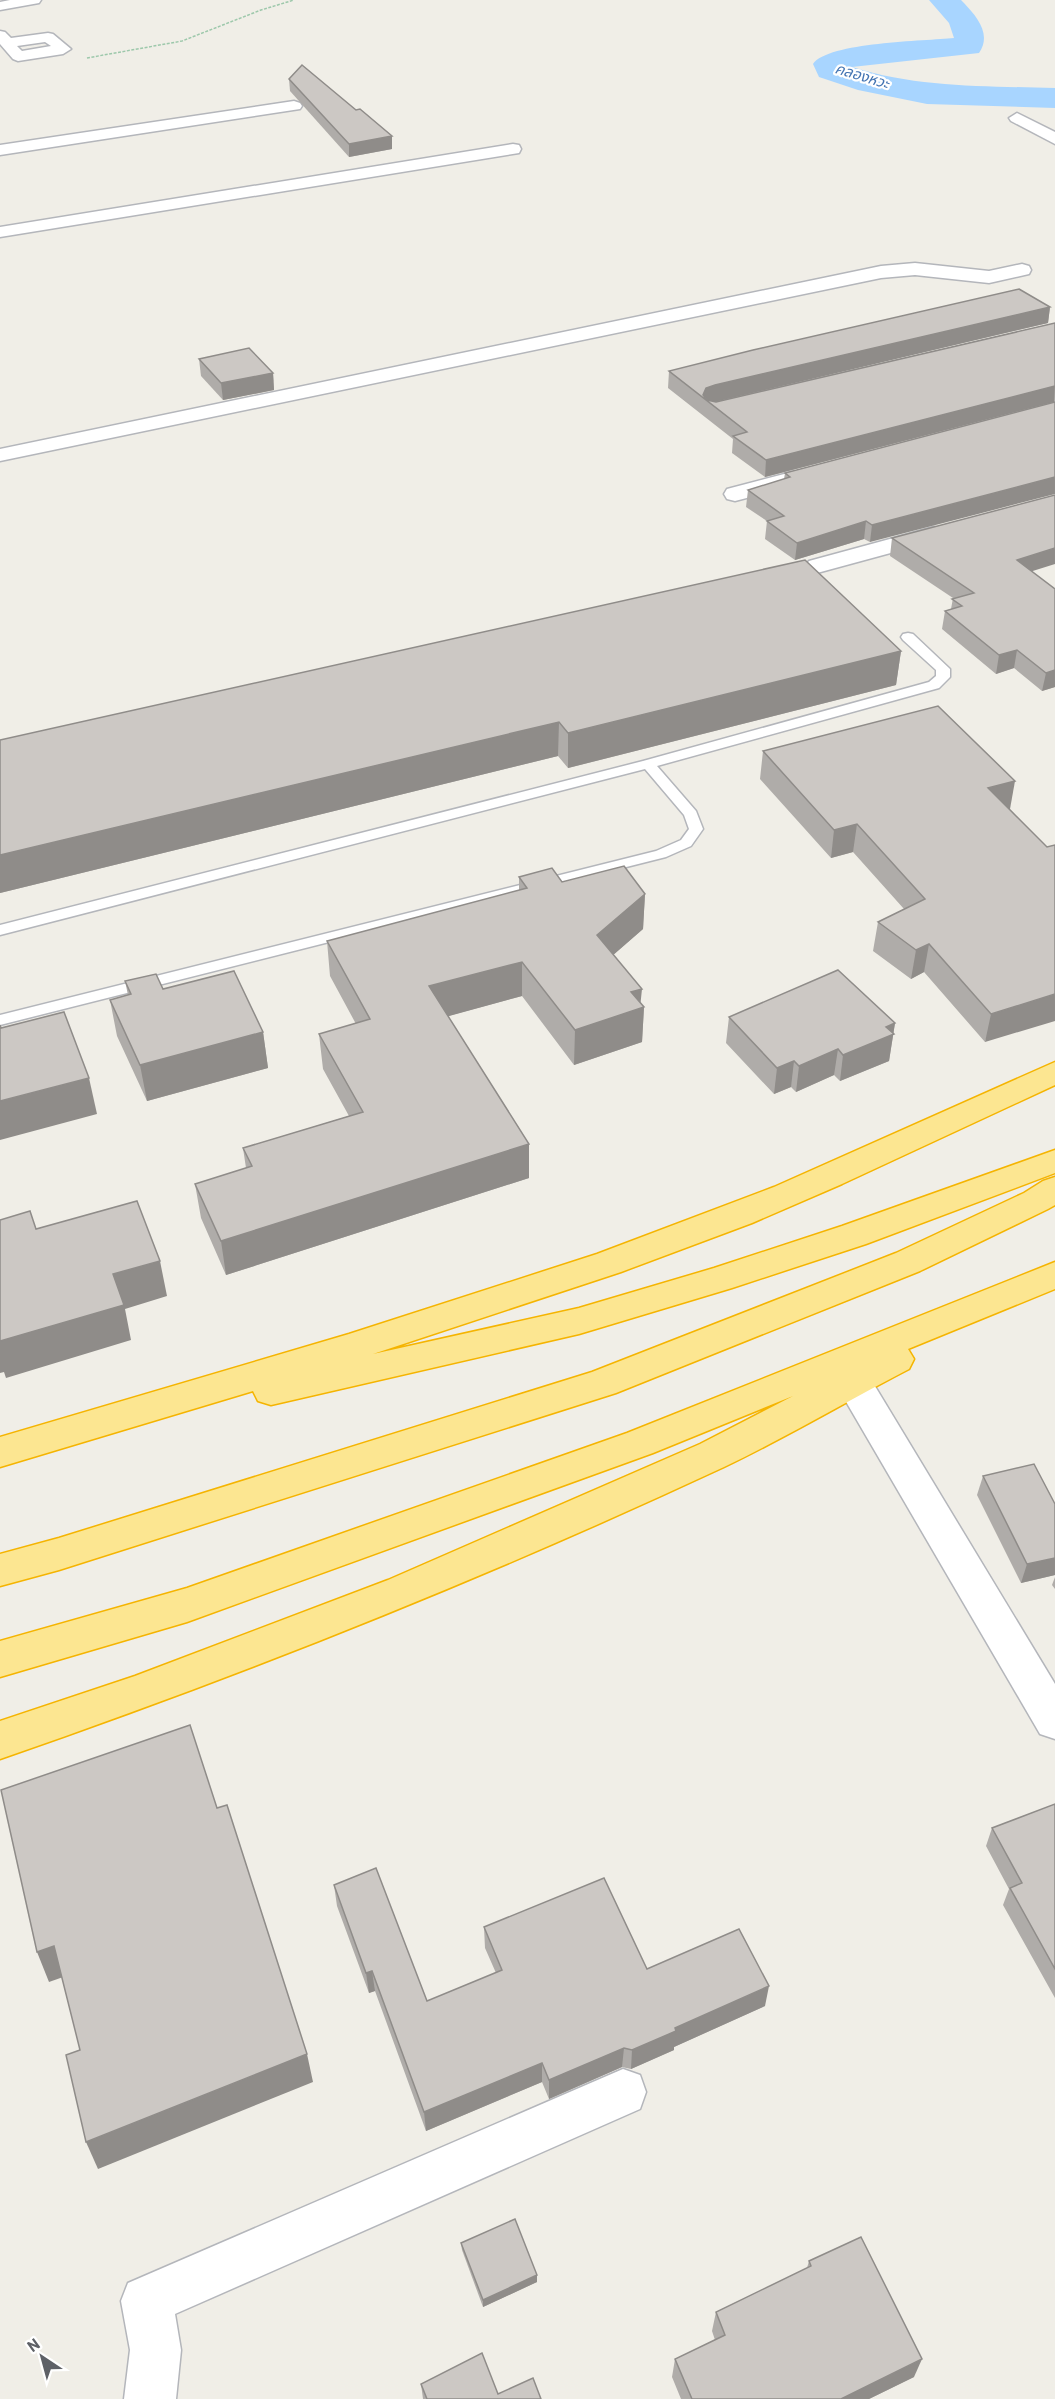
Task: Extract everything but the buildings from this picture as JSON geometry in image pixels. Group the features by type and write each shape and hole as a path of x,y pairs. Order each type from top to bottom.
{"highway":[{"path":"0,1453 523,1293 674,1240 772,1201 1055,1072"},
{"path":"0,1453 579,1321 720,1279 854,1235 1055,1161"},
{"path":"0,1570 59,1554 603,1383 908,1262 1036,1201 1055,1189"},
{"path":"0,1659 187,1605 640,1443 1055,1275"},
{"path":"0,1740 139,1693 402,1592 713,1455 854,1383 1010,1295"}],"street":[{"path":"0,6 34,0"},
{"path":"0,150 294,106"},
{"path":"1046,118 1017,118 1055,139"},
{"path":"0,232 513,149"},
{"path":"0,455 893,270 924,270 966,277 989,277 1022,270"},
{"path":"735,494 815,473"},
{"path":"817,566 953,529"},
{"path":"854,1383 1055,1721"},
{"path":"150,2399 157,2353 146,2301 623,2092"}],"lane":[{"path":"0,930 648,764 934,685 940,681 944,673 943,669 908,637"},
{"path":"0,1020 661,854 686,843 696,829 691,814 648,764"}],"path":[{"path":"80,59 182,41 261,10 294,0"}],"waterway":[{"name":"คลองหวะ","path":"944,0 966,27 969,33 968,46 848,57 829,64 830,70 870,83 927,94 1055,98"}]}
